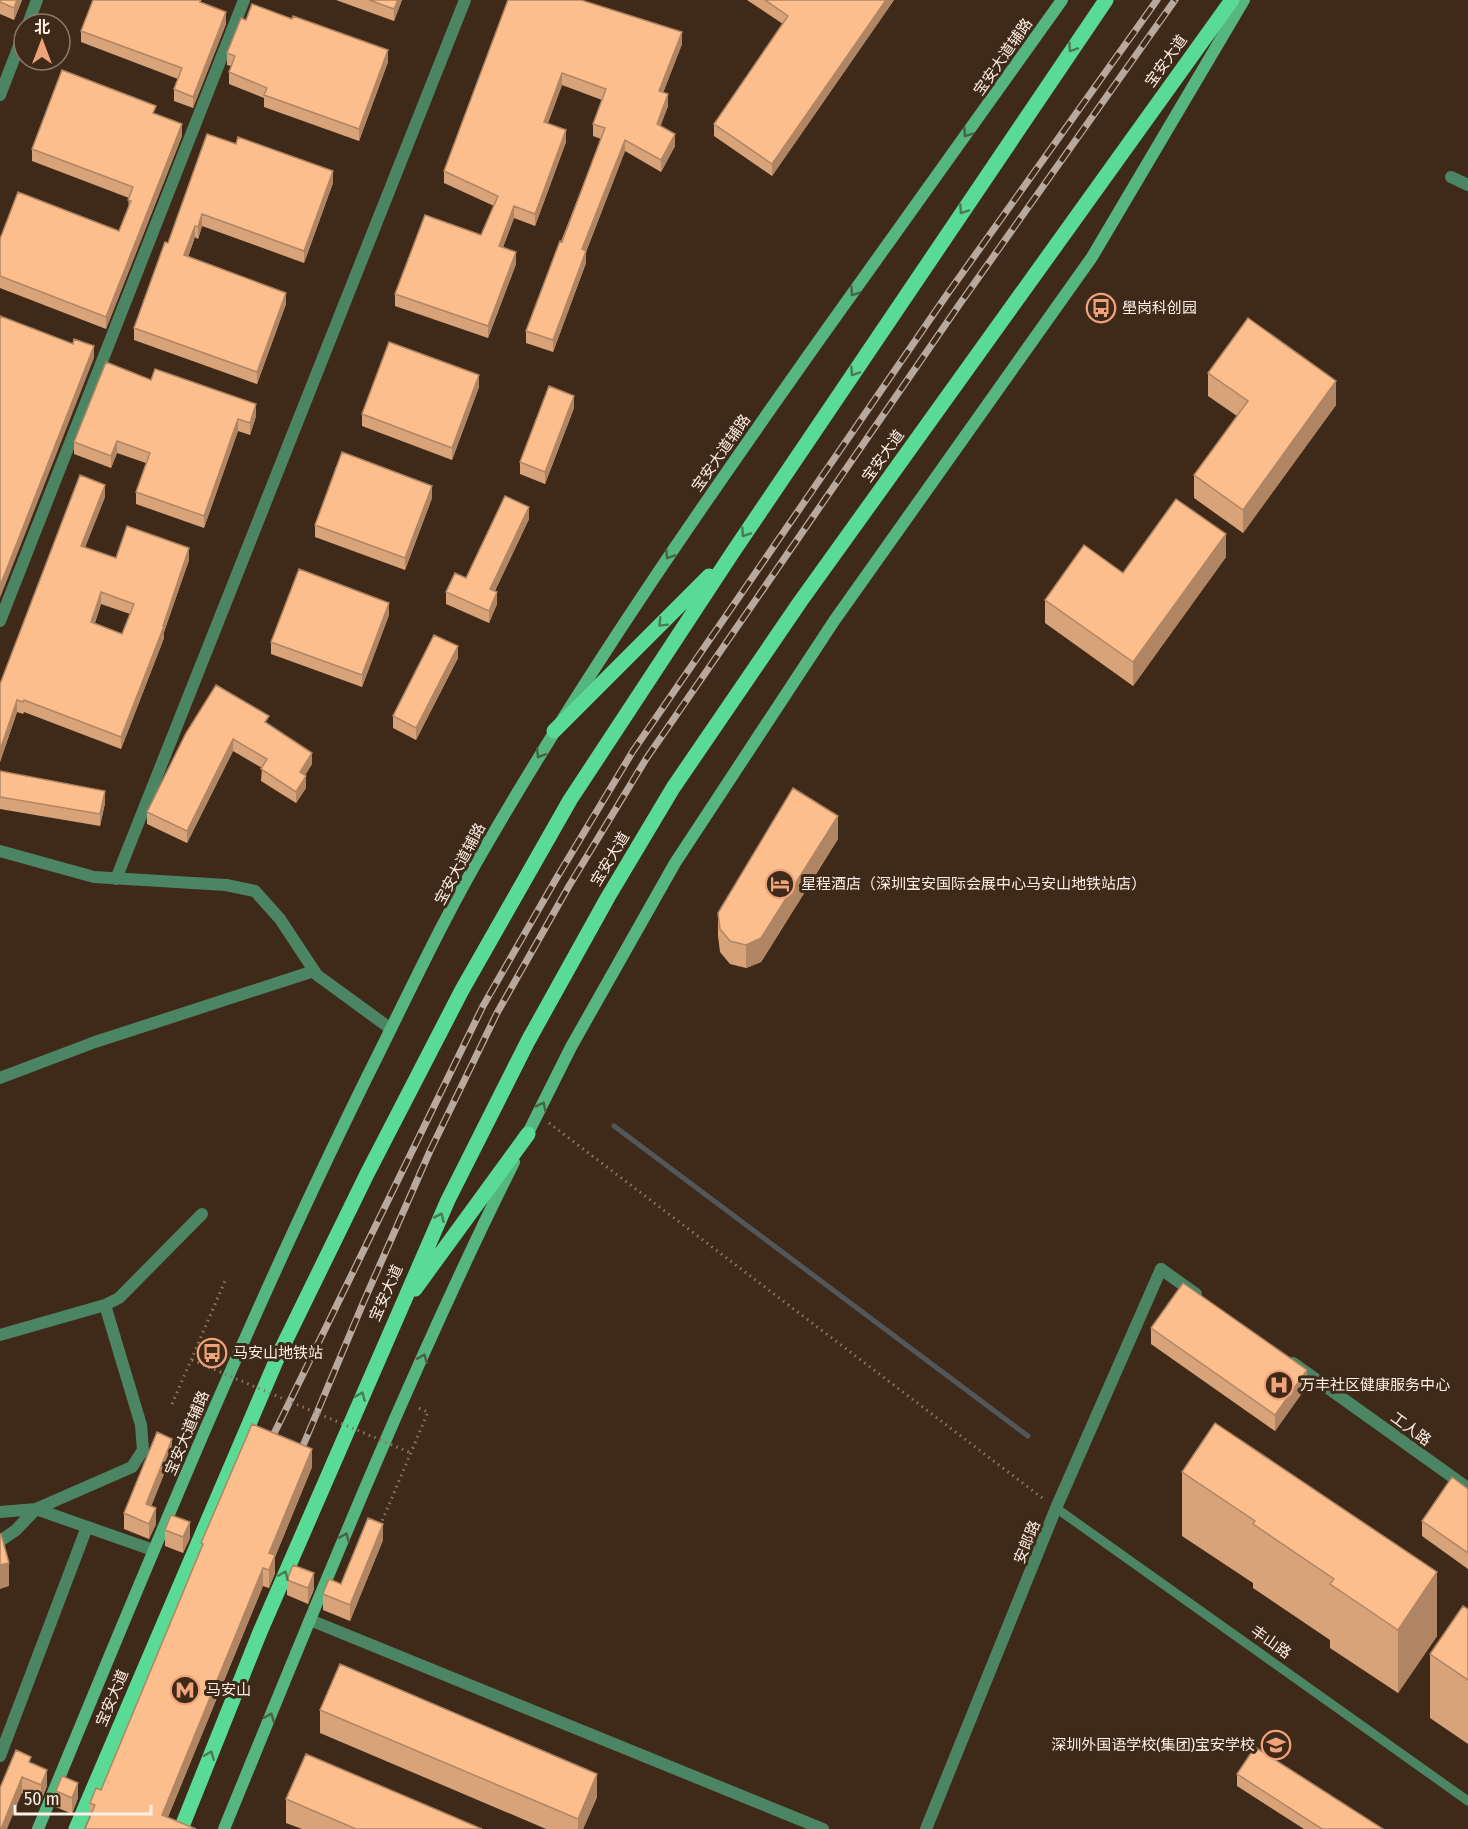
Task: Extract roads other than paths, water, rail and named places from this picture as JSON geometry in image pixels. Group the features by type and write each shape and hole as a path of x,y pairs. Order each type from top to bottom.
{"main road":[{"name":"宝安大道辅路","path":"38,1829 153,1550 255,1313 321,1169 486,844 554,731 696,514 1062,0"},
{"name":"宝安大道","path":"76,1829 279,1354 367,1174 462,990 570,800 733,552 1106,0"},
{"name":"宝安大道","path":"181,1829 260,1632 447,1200 528,1041 608,897 673,788 800,602 1232,0"},
{"path":"224,1829 310,1620 463,1264 571,1047 675,863 834,621 1092,257 1244,0"},
{"path":"554,731 733,552"},
{"path":"396,1315 528,1134"}],"street":[{"path":"0,621 244,0"},
{"path":"116,879 465,0"},
{"path":"0,95 12,64"},
{"path":"1451,177 1468,185"},
{"path":"0,851 94,877 226,885 255,891 280,919 317,975 391,1029"},
{"path":"0,1077 95,1042 314,970"},
{"path":"0,1335 105,1305 119,1298 202,1214"},
{"name":"安郎路","path":"926,1829 1056,1508 1161,1269 1209,1303"},
{"path":"0,1512 36,1509 132,1467 143,1450 141,1425 105,1305"},
{"name":"工人路","path":"1286,1358 1468,1488"},
{"path":"36,1509 153,1550"},
{"path":"0,1541 16,1530 36,1509"},
{"path":"0,1756 87,1527"},
{"path":"310,1620 823,1829"}],"lane":[{"name":"丰山路","path":"1056,1508 1468,1801"}],"waterway":[{"path":"614,1126 1028,1436"}],"railway":[{"path":"267,1448 483,1006 633,751 946,296 1157,0"},
{"path":"297,1460 430,1151 497,1013 569,886 646,759 959,305 1175,0"}],"place":[{"name":"壆岗科创园","path":"1101,308"},
{"name":"星程酒店（深圳宝安国际会展中心马安山地铁站店）","path":"780,884"},
{"name":"马安山地铁站","path":"212,1353"},
{"name":"万丰社区健康服务中心","path":"1279,1385"},
{"name":"马安山","path":"185,1690"},
{"name":"深圳外国语学校(集团)宝安学校","path":"1276,1745"}]}
